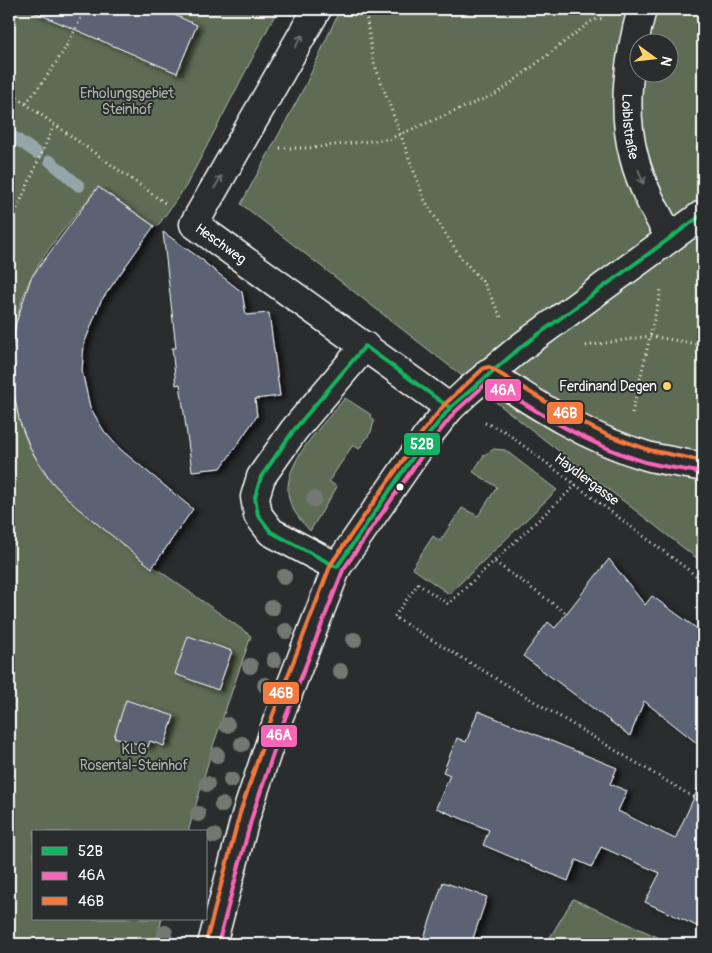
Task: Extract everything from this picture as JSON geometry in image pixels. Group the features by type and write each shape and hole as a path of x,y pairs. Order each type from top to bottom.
{"street":[{"name":"Heschweg","path":"317,9 194,224 450,408"},
{"name":"Loiblstraße","path":"642,10 628,79 627,111 629,134 634,158 643,184 670,238"},
{"path":"212,944 249,806 278,719 337,567 426,438 450,408 488,373 521,347 703,214"},
{"path":"337,567 271,532 258,515 255,497 262,477 294,430 365,346"},
{"path":"488,373 545,411 591,435 648,456 703,467"}],"path":[{"path":"26,104 71,42 84,9"},
{"path":"365,9 373,60 426,200 461,258 484,283 497,311 521,347"},
{"path":"237,149 307,148 390,139 498,93 593,20 642,10"},
{"path":"9,92 194,224"},
{"path":"9,227 55,123"},
{"path":"624,448 664,279 670,238"},
{"path":"580,347 650,336 703,345"},
{"name":"Haydlergasse","path":"450,408 504,432 703,581"},
{"path":"576,485 448,604 418,584 394,617 703,804"},
{"path":"495,562 566,613"}],"green space":[{"name":"Erholungsgebiet Steinhof","path":"9,9 278,9 186,186 157,227 98,187 53,243 38,266 26,289 18,313 12,350 15,403 28,445 43,470 65,496 125,546 251,636 213,746 189,830 32,830 32,920 162,920 155,944 9,944"},
{"path":"340,9 703,9 703,563 241,204 306,84"},
{"path":"345,398 370,414 374,422 371,432 359,449 353,445 329,481 337,487 310,531 297,516 290,503 288,486 291,472 297,458 306,445"},
{"path":"494,449 505,450 557,490 449,594 412,568 433,536 440,541 462,508 478,516 497,487 473,472 484,455"},
{"path":"573,899 673,944 546,944"}],"building":[{"path":"27,9 161,9 197,25 177,73"},
{"path":"98,187 154,226 101,301 84,344 82,371 90,407 104,431 120,449 193,509 152,568 75,506 51,481 31,450 19,420 13,387 11,355 16,323 31,278"},
{"path":"163,232 204,261 242,292 246,315 269,313 280,396 255,399 257,416 221,468 192,471 180,384 176,385 172,348 176,348"},
{"path":"609,559 645,605 652,596 703,633 703,748 644,701 630,736 523,656 548,622 555,628"},
{"path":"188,636 232,651 218,690 175,674"},
{"path":"126,700 174,716 164,746 150,741 148,747 114,737"},
{"path":"478,711 617,768 610,784 627,791 618,811 675,839 703,778 703,929 645,902 660,873 601,847 592,867 576,860 568,881 483,845 489,830 436,808 450,775 443,772 457,738 466,742"},
{"path":"443,882 487,897 471,944 422,944"}],"waterway":[{"path":"9,134 37,153"},
{"path":"50,161 79,186"}],"transit line":[{"name":"52B","path":"450,408 521,347 703,214"},
{"name":"52B","path":"365,346 450,408 426,438 337,567 271,532 258,515 255,497 261,477 294,430 365,346"},
{"name":"46B","path":"206,942 240,813 272,717 331,564 421,434 445,404 484,368 489,367 567,415 607,435 649,450 703,461"},
{"name":"46A","path":"218,944 252,817 284,721 343,570 431,442 455,412 489,381 545,416 603,447 645,462 702,473"}],"place":[{"name":"Ferdinand Degen","path":"667,386"}],"park label":[{"name":"KLG Rosental-Steinhof","path":"134,758"}]}
